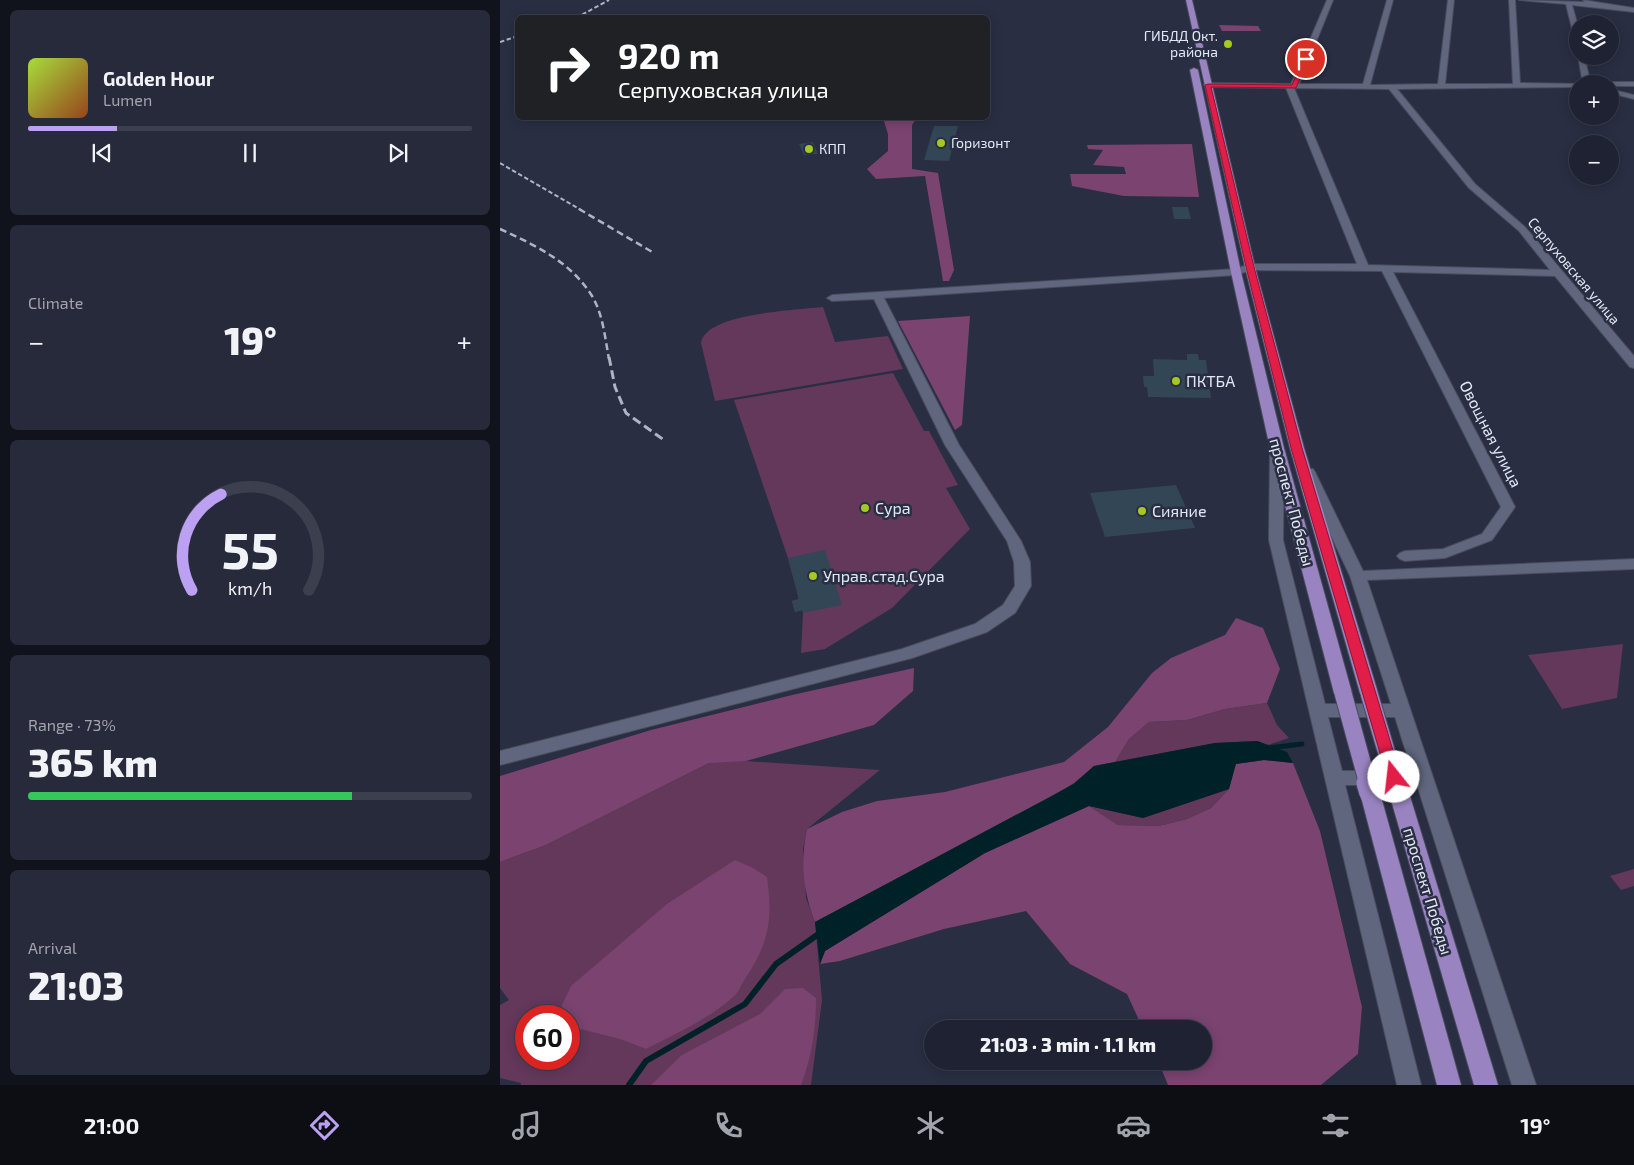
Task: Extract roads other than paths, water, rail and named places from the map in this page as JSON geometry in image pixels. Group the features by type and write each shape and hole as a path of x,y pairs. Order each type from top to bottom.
{"main road":[{"name":"проспект Победы","path":"1180,0 1236,272 1277,448 1449,1085"},
{"name":"проспект Победы","path":"1189,0 1250,267 1296,448 1486,1085"}],"street":[{"path":"1330,0 1292,86 1364,268"},
{"path":"1366,87 1390,0"},
{"path":"1441,86 1451,0"},
{"path":"1512,0 1517,86"},
{"path":"1522,0 1595,4 1634,10"},
{"path":"1585,0 1595,4"},
{"path":"1569,3 1572,15"},
{"path":"1619,84 1634,84"},
{"path":"1208,85 1366,87 1569,85"},
{"name":"Серпуховская улица","path":"1390,87 1472,186 1522,229 1634,364"},
{"path":"1619,93 1634,97"},
{"path":"832,298 1236,272 1250,267 1559,273"},
{"name":"Овощная улица","path":"1386,269 1508,507 1487,537 1445,554 1405,556"},
{"path":"500,758 906,654 981,628 1009,610 1022,586 1022,562 1014,541 952,445 878,296"},
{"path":"1277,448 1276,540 1409,1085"},
{"path":"1296,448 1358,576 1524,1085"},
{"path":"1358,576 1634,564"},
{"path":"1317,710 1402,711"},
{"path":"1334,778 1423,778"}],"waterway":[{"path":"1269,748 1302,744"},
{"path":"629,1085 646,1061 745,1004 776,964 820,933"}],"railway":[{"path":"582,15 609,0"},
{"path":"500,42 515,37"},
{"path":"500,163 581,210"},
{"path":"579,209 654,253"},
{"path":"500,229 539,248 574,273 592,296 599,310 609,359"},
{"path":"609,357 615,387 626,413 664,440"}],"place":[{"name":"ГИБДД Окт. района","path":"1228,44"},
{"name":"Горизонт","path":"941,143"},
{"name":"КПП","path":"809,149"},
{"name":"ПКТБА","path":"1176,381"},
{"name":"Сура","path":"865,508"},
{"name":"Сияние","path":"1142,511"},
{"name":"Управ.стад.Сура","path":"813,576"}]}
